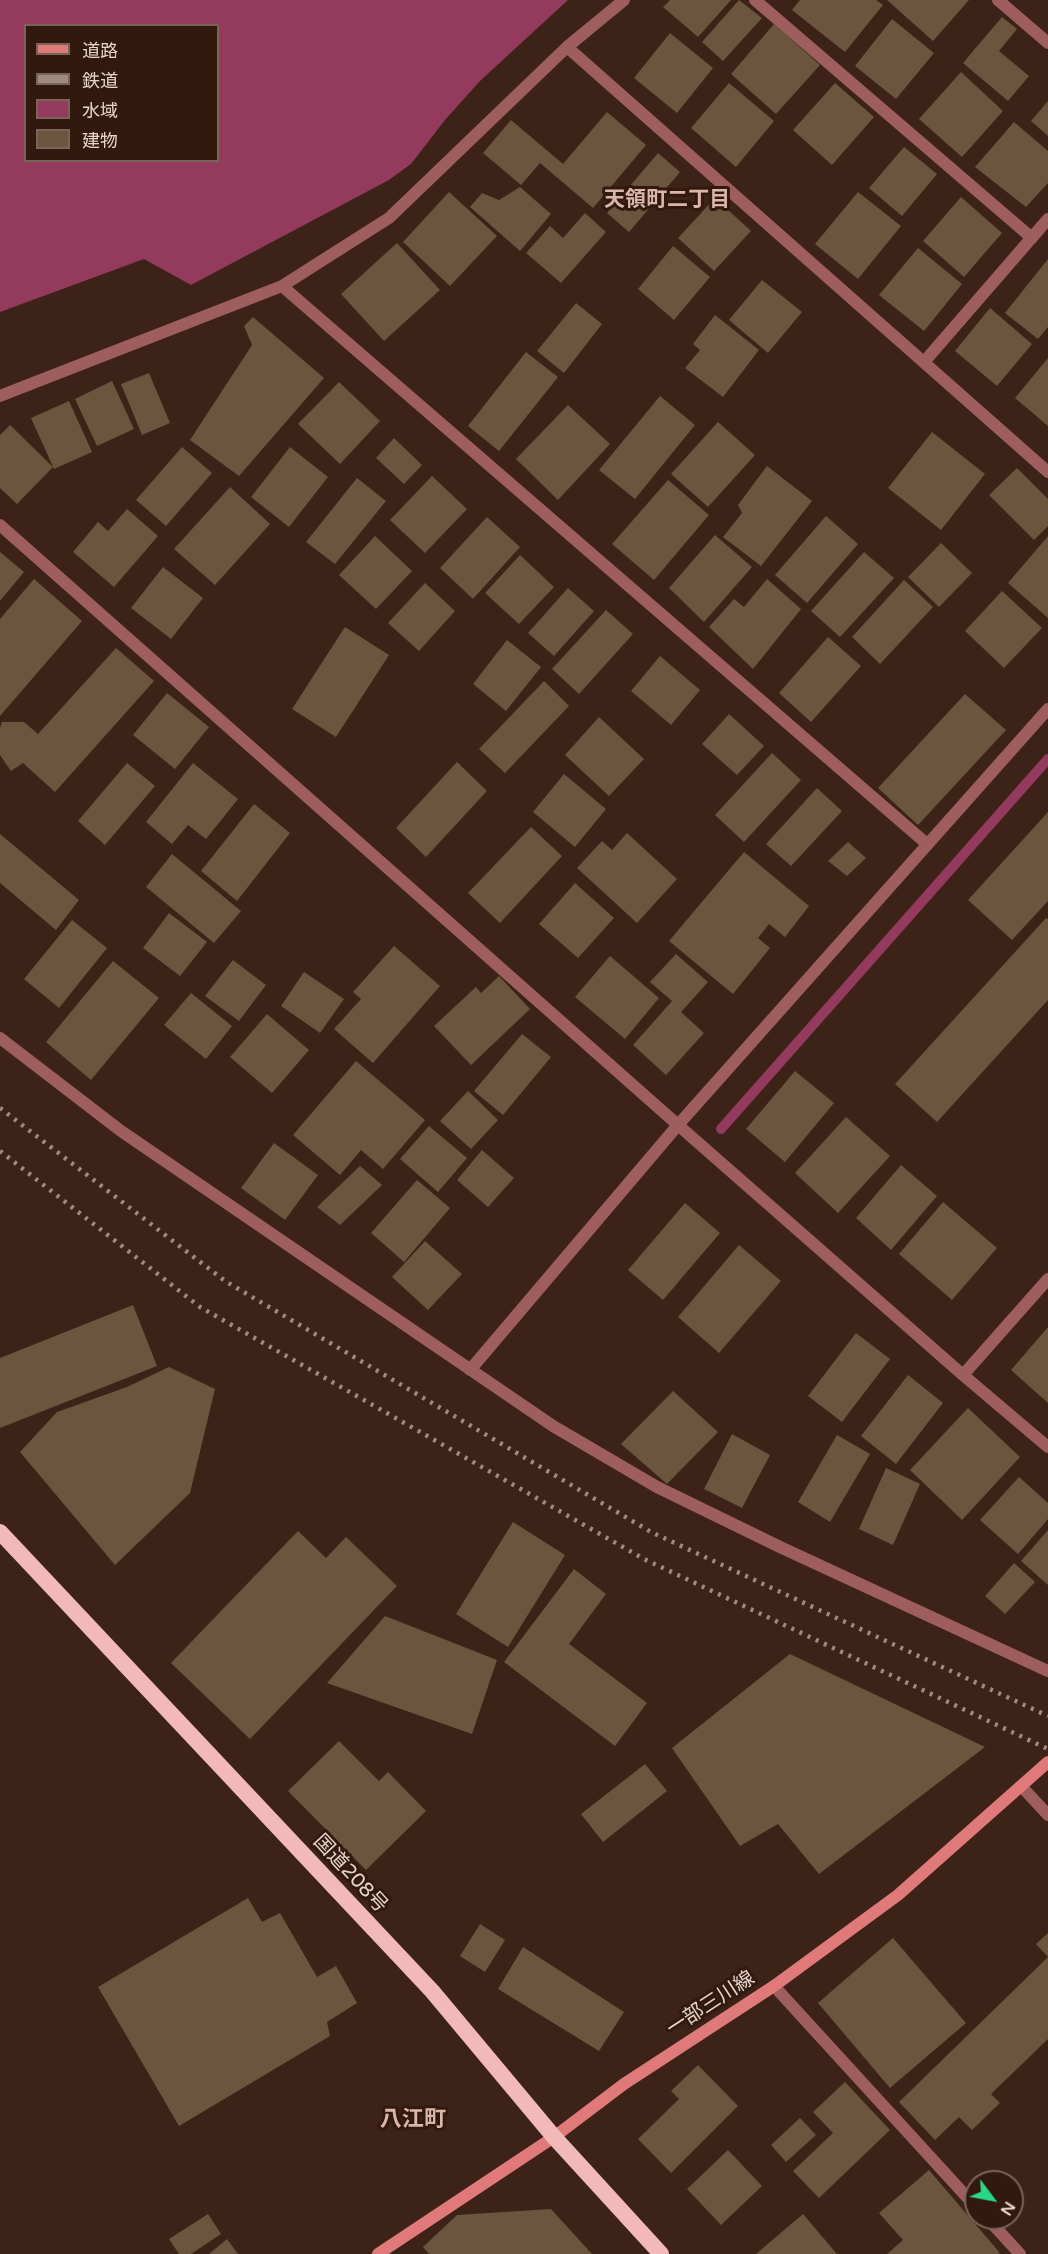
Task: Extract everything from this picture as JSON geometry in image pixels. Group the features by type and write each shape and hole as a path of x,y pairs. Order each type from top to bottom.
{"highway":[{"name":"国道208号","path":"0,1532 432,1991 554,2137 661,2254"}],"main road":[{"name":"一部三川線","path":"378,2254 554,2137 624,2084 774,1986 898,1895 1048,1762"}],"street":[{"path":"0,396 282,286 389,218 567,47 624,0"},
{"path":"755,0 1032,238"},
{"path":"998,0 1048,43"},
{"path":"567,47 1048,472"},
{"path":"924,362 1048,219"},
{"path":"282,286 927,844"},
{"path":"0,525 678,1125 1048,1448"},
{"path":"470,1370 678,1125 1048,709"},
{"path":"0,1038 121,1131 553,1426 657,1487 780,1547 1048,1671"},
{"path":"963,1375 1048,1279"},
{"path":"1022,1786 1048,1815"},
{"path":"774,1986 964,2193"},
{"path":"998,2230 1020,2254"}],"water":[{"path":"0,0 568,0 480,81 445,120 411,164 389,180 191,285 144,259 0,312"}],"building":[{"path":"670,0 731,0 698,37 663,7"},
{"path":"739,0 762,18 723,61 702,42"},
{"path":"800,0 876,0 883,5 845,52 792,10"},
{"path":"887,0 969,0 933,41"},
{"path":"1002,17 1017,29 999,51 1029,76 1008,101 963,63"},
{"path":"892,19 934,53 896,99 855,66"},
{"path":"774,24 820,65 776,114 731,74"},
{"path":"670,33 713,68 677,113 634,78"},
{"path":"961,72 1003,111 962,157 919,119"},
{"path":"729,83 774,121 736,167 691,128"},
{"path":"835,83 874,117 832,165 793,130"},
{"path":"1048,101 1048,136 1031,121"},
{"path":"607,112 646,145 593,208 540,163 521,185 483,153 511,120 563,164"},
{"path":"1014,122 1048,151 1048,183 1026,207 975,167"},
{"path":"904,147 937,174 902,216 869,188"},
{"path":"658,153 680,172 629,232 607,213"},
{"path":"520,187 551,214 520,251 470,207 482,193 499,200"},
{"path":"449,192 497,236 450,286 403,242"},
{"path":"858,192 901,226 858,279 815,244"},
{"path":"961,197 1002,233 964,277 923,241"},
{"path":"715,198 751,231 714,271 678,238"},
{"path":"585,213 606,232 561,283 526,253 550,226 563,238"},
{"path":"397,243 440,290 384,341 341,294"},
{"path":"673,246 710,277 674,320 638,289"},
{"path":"918,248 962,284 924,331 879,295"},
{"path":"1048,259 1048,327 1038,339 1005,313"},
{"path":"762,280 802,312 768,353 729,320"},
{"path":"576,303 602,324 564,373 537,351"},
{"path":"990,308 1032,344 997,386 955,351"},
{"path":"715,315 759,350 723,397 685,368 700,350 693,344"},
{"path":"253,317 324,378 239,476 190,440 252,345 244,326"},
{"path":"526,352 558,377 499,451 468,426"},
{"path":"1048,358 1048,426 1015,398"},
{"path":"149,373 170,423 142,435 121,384"},
{"path":"112,381 134,429 97,446 75,399"},
{"path":"339,382 380,421 340,464 298,424"},
{"path":"660,396 695,425 635,499 599,470"},
{"path":"69,401 92,452 54,469 31,418"},
{"path":"568,405 610,444 558,500 516,459"},
{"path":"718,422 755,455 708,507 671,474"},
{"path":"10,425 53,467 17,504 0,488 0,435"},
{"path":"932,432 985,474 941,530 888,488"},
{"path":"394,438 422,465 404,484 376,458"},
{"path":"182,447 212,473 166,526 136,500"},
{"path":"290,447 328,477 289,527 251,497"},
{"path":"767,466 812,501 761,566 723,537 742,513 738,505"},
{"path":"1017,468 1048,499 1048,526 1034,540 989,495"},
{"path":"432,476 467,509 425,553 390,520"},
{"path":"357,478 386,501 335,564 306,542"},
{"path":"668,480 709,515 654,580 612,544"},
{"path":"230,487 270,524 215,585 174,549"},
{"path":"127,509 158,536 114,587 73,552 98,522 108,531"},
{"path":"826,516 858,544 807,603 775,575"},
{"path":"487,517 520,547 473,599 440,568"},
{"path":"715,535 752,567 704,622 669,588"},
{"path":"375,536 412,571 376,609 339,575"},
{"path":"1048,536 1048,618 1008,583"},
{"path":"941,543 972,573 939,607 908,577"},
{"path":"0,552 24,572 0,601"},
{"path":"864,552 894,578 840,637 811,611"},
{"path":"520,555 554,587 519,624 485,593"},
{"path":"163,567 203,598 171,639 131,608"},
{"path":"34,579 82,621 0,716 0,619"},
{"path":"767,579 801,609 753,669 709,627 734,599 744,607"},
{"path":"904,580 933,607 880,664 852,637"},
{"path":"425,583 455,611 419,651 388,623"},
{"path":"568,588 594,611 554,656 528,633"},
{"path":"1002,591 1042,628 1004,668 965,631"},
{"path":"606,610 633,634 579,694 552,669"},
{"path":"345,627 389,655 336,737 292,709"},
{"path":"828,637 861,666 811,722 779,693"},
{"path":"507,640 541,667 506,711 473,684"},
{"path":"116,648 154,681 55,792 23,763 11,771 0,755 2,722 24,722 38,734"},
{"path":"660,656 700,690 671,725 631,691"},
{"path":"544,681 569,706 505,773 479,749"},
{"path":"167,693 209,727 175,769 133,735"},
{"path":"965,694 1006,730 918,825 878,788"},
{"path":"729,714 764,746 737,775 702,744"},
{"path":"599,717 644,759 609,796 565,755"},
{"path":"772,753 801,780 744,842 715,815"},
{"path":"457,762 487,791 426,857 396,828"},
{"path":"127,763 155,786 105,845 78,821"},
{"path":"193,763 238,799 206,839 188,825 172,844 146,822"},
{"path":"564,774 606,809 575,847 533,812"},
{"path":"817,788 842,811 791,866 766,844"},
{"path":"254,804 290,833 237,901 201,871"},
{"path":"1048,812 1048,901 1012,940 968,900"},
{"path":"531,827 562,856 500,923 468,893"},
{"path":"627,833 677,879 637,923 577,868 602,841 612,850"},
{"path":"0,834 79,900 56,930 0,883"},
{"path":"848,842 866,858 847,876 828,861"},
{"path":"744,852 809,906 785,937 769,924 758,938 770,948 733,994 669,941"},
{"path":"172,854 241,911 214,943 146,887"},
{"path":"575,883 614,918 578,958 539,924"},
{"path":"169,913 207,942 180,976 143,948"},
{"path":"1046,918 1048,919 1048,1000 937,1122 895,1084"},
{"path":"72,920 107,948 59,1008 24,979"},
{"path":"394,946 440,986 373,1063 334,1029 361,999 353,992"},
{"path":"676,954 708,982 681,1012 704,1033 666,1075 633,1045 672,1001 650,982"},
{"path":"610,956 659,998 625,1039 575,997"},
{"path":"233,960 266,985 239,1021 205,996"},
{"path":"113,961 159,998 91,1080 46,1042"},
{"path":"304,972 344,999 320,1033 281,1006"},
{"path":"499,976 530,1009 471,1065 434,1026 476,987 481,993"},
{"path":"191,993 232,1026 206,1059 164,1025"},
{"path":"267,1014 309,1050 272,1093 230,1057"},
{"path":"522,1034 551,1057 503,1115 474,1091"},
{"path":"356,1061 425,1120 383,1169 361,1150 340,1175 293,1135"},
{"path":"795,1071 834,1103 785,1162 746,1129"},
{"path":"468,1091 498,1120 471,1149 440,1121"},
{"path":"846,1117 890,1156 838,1213 795,1173"},
{"path":"429,1126 467,1158 438,1192 400,1159"},
{"path":"274,1143 318,1175 285,1220 241,1188"},
{"path":"482,1150 514,1178 488,1207 457,1180"},
{"path":"901,1165 937,1196 891,1250 856,1218"},
{"path":"360,1166 382,1185 340,1225 317,1207"},
{"path":"417,1180 450,1208 404,1262 371,1233"},
{"path":"943,1202 997,1248 952,1300 899,1254"},
{"path":"685,1203 720,1233 663,1300 628,1270"},
{"path":"425,1241 462,1274 428,1310 392,1277"},
{"path":"739,1245 781,1281 719,1353 678,1317"},
{"path":"133,1305 157,1366 0,1428 0,1358"},
{"path":"1048,1327 1048,1403 1011,1370"},
{"path":"856,1333 890,1359 842,1422 808,1396"},
{"path":"169,1367 215,1389 190,1493 115,1565 20,1452 57,1412 127,1387"},
{"path":"908,1375 943,1403 896,1464 861,1436"},
{"path":"673,1391 718,1432 667,1484 621,1444"},
{"path":"968,1408 1020,1457 962,1520 910,1470"},
{"path":"732,1434 770,1455 742,1508 704,1489"},
{"path":"837,1435 870,1454 830,1522 798,1502"},
{"path":"886,1468 920,1484 893,1545 859,1529"},
{"path":"1019,1477 1048,1503 1048,1519 1018,1554 980,1520"},
{"path":"513,1522 565,1555 508,1647 456,1614"},
{"path":"1048,1530 1048,1585 1021,1561"},
{"path":"298,1531 326,1558 346,1537 397,1586 250,1739 171,1663"},
{"path":"1014,1563 1035,1582 1005,1614 985,1596"},
{"path":"574,1569 606,1594 569,1644 647,1703 615,1746 504,1662"},
{"path":"385,1616 497,1660 472,1734 327,1683"},
{"path":"790,1654 985,1747 819,1874 778,1824 740,1846 672,1748"},
{"path":"339,1741 379,1781 388,1772 426,1811 366,1870 288,1791"},
{"path":"645,1764 667,1791 603,1842 581,1814"},
{"path":"248,1898 262,1922 280,1913 317,1977 336,1966 357,2003 327,2022 330,2036 179,2126 98,1987"},
{"path":"480,1924 505,1940 485,1972 460,1956"},
{"path":"1048,1933 1048,1957 1036,1944"},
{"path":"893,1938 966,2023 890,2088 818,2003"},
{"path":"523,1947 624,2012 599,2051 498,1989"},
{"path":"1048,1957 1048,2039 991,2094 1000,2103 972,2130 959,2117 935,2140 899,2102"},
{"path":"698,2065 738,2106 671,2173 638,2139 679,2099 671,2091"},
{"path":"845,2082 890,2130 819,2198 793,2171 833,2133 813,2112"},
{"path":"800,2118 816,2135 786,2162 771,2145"},
{"path":"728,2150 762,2186 721,2225 687,2189"},
{"path":"929,2170 964,2211 964,2230 980,2230 1000,2253 887,2254 903,2240 879,2213"},
{"path":"551,2209 592,2254 429,2254 423,2247 457,2215"},
{"path":"208,2214 221,2234 191,2254 179,2254 169,2239"},
{"path":"803,2214 837,2254 756,2254"},
{"path":"227,2239 238,2254 209,2254"}],"waterway":[{"path":"721,1129 1048,759"}],"railway":[{"path":"0,1108 225,1281 651,1532 1048,1716"},
{"path":"0,1151 200,1307 644,1559 1048,1749"}],"district":[{"name":"天領町二丁目","path":"667,200"},
{"name":"八江町","path":"413,2120"}]}
